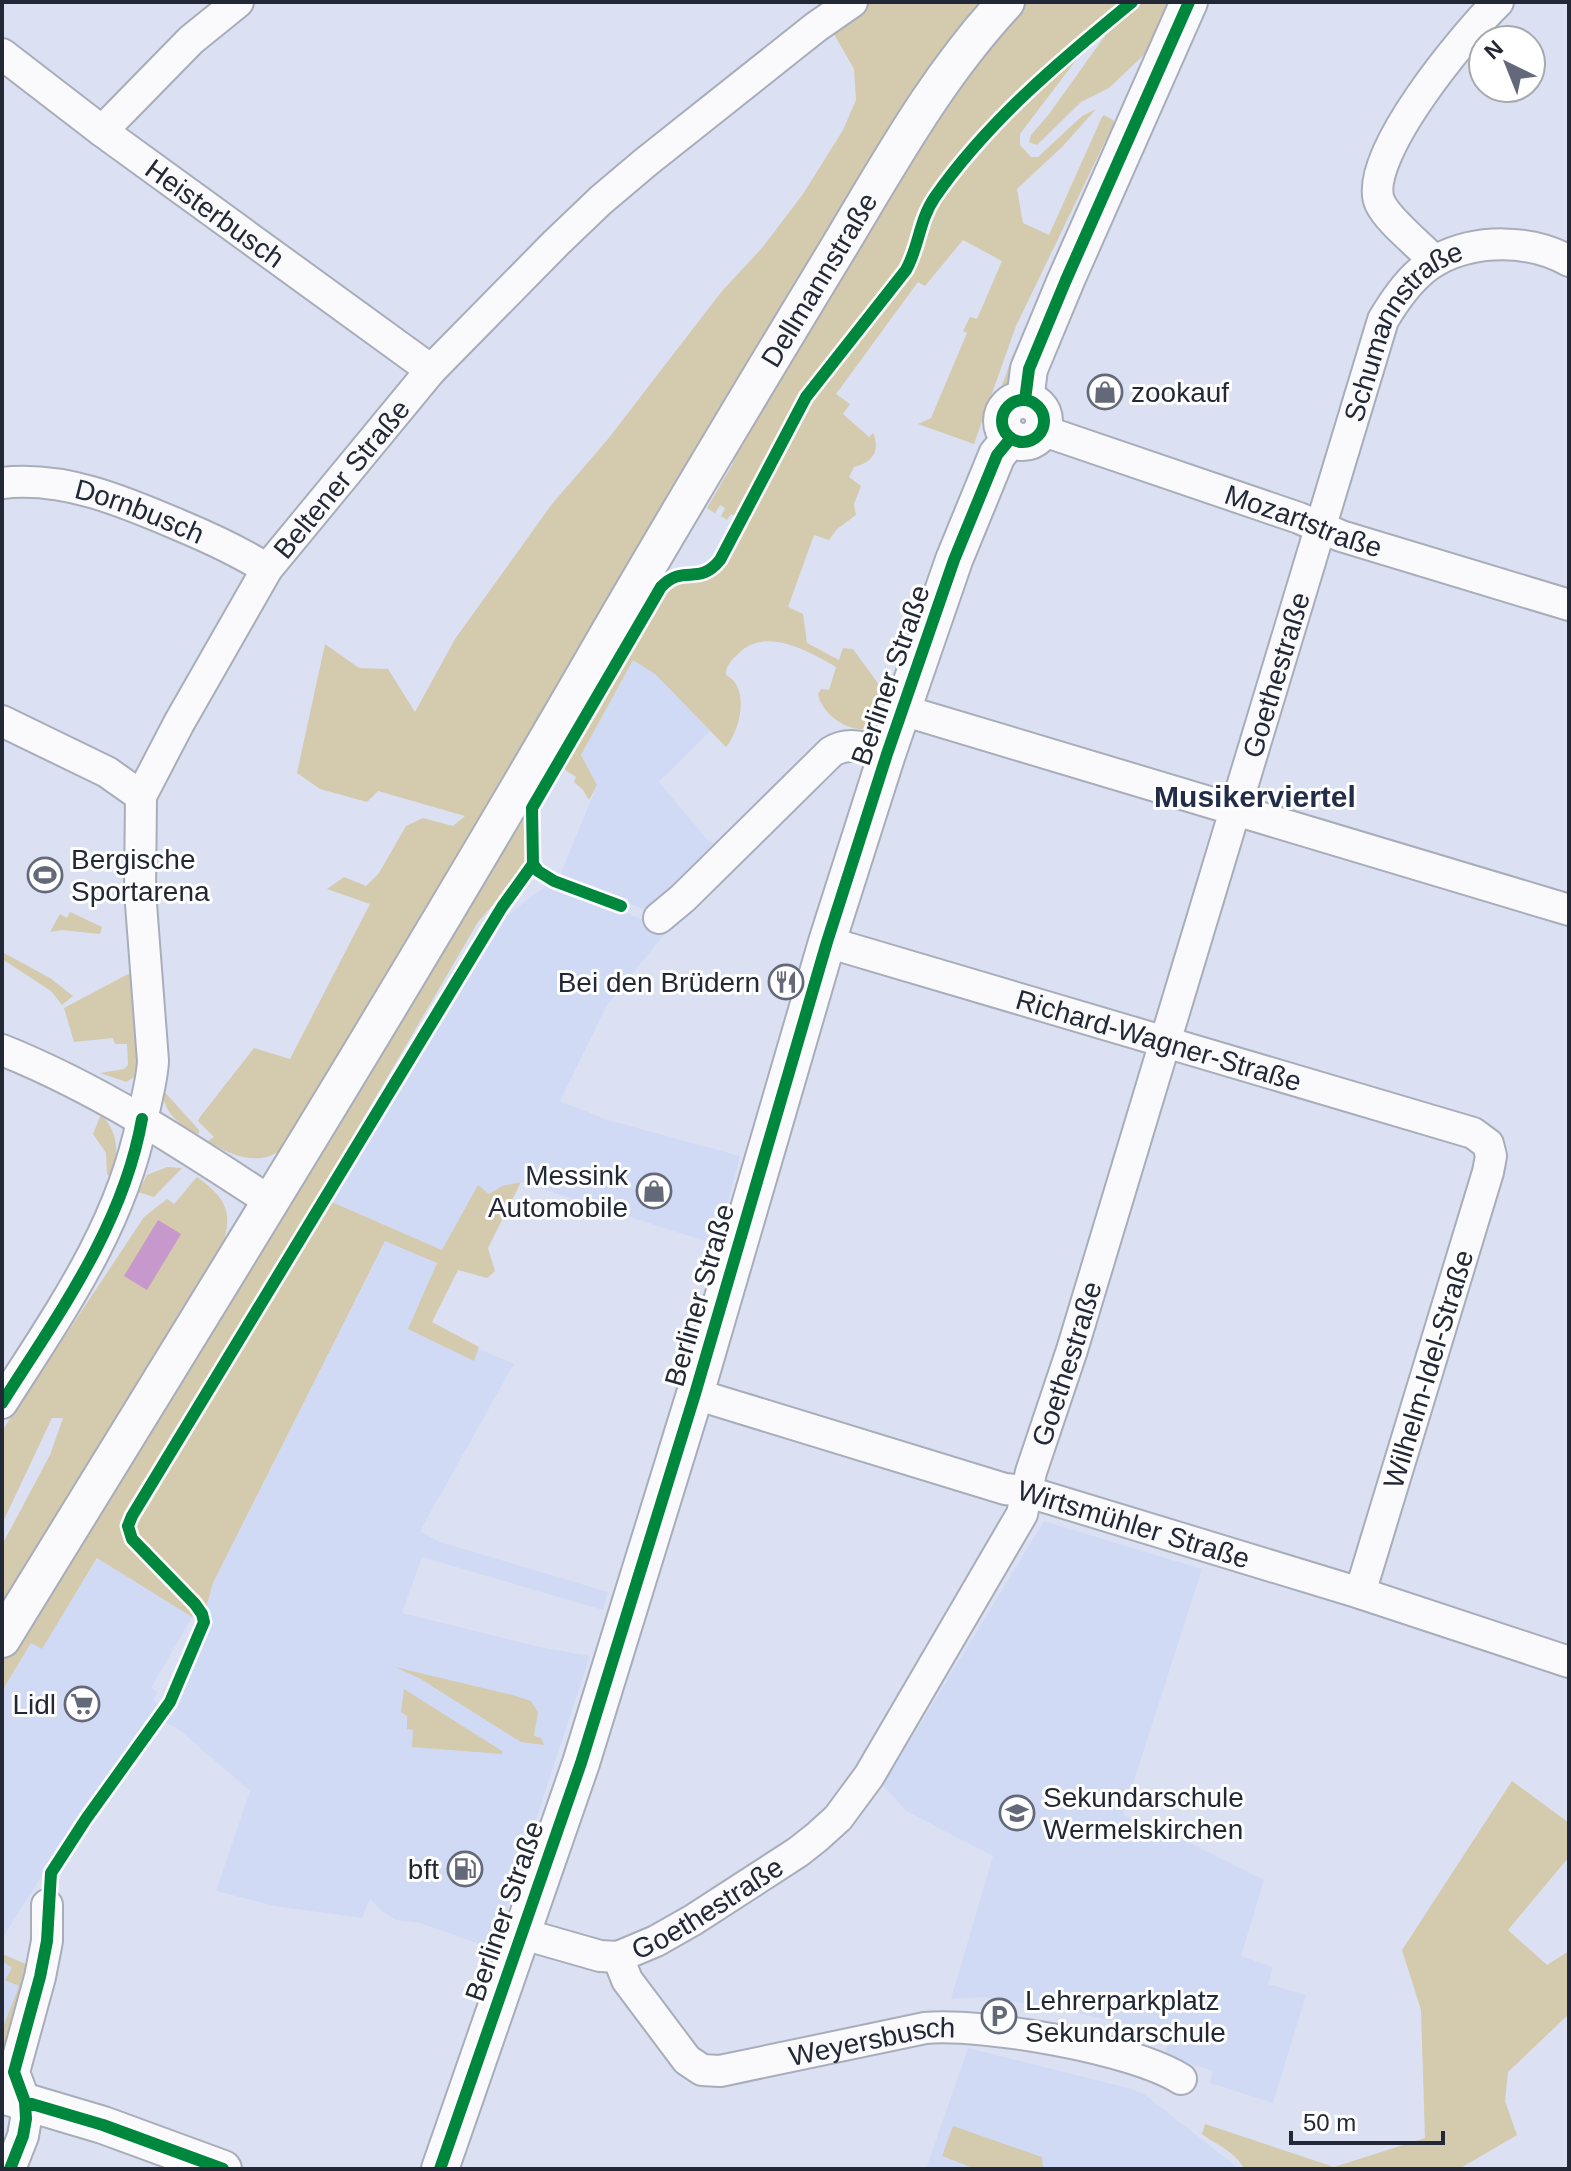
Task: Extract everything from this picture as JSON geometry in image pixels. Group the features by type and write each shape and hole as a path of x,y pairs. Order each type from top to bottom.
{"main road":[{"name":"Dellmannstraße","path":"2,1639 428,945 646,569 933,92 980,30 1006,2"},
{"name":"Berliner Straße","path":"440,2169 581,1763 695,1394 827,942 902,710 954,560 997,455 1026,423 1029,369 1189,2"},
{"path":"13,2098 103,2125 223,2169"}],"street":[{"path":"102,131 191,40 238,2"},
{"name":"Beltener Straße","path":"2,1403 73,1292 99,1245 136,1155 153,1061 140,891 141,796 267,569 431,370 601,200 816,27 852,2"},
{"path":"1434,261 1380,203 1379,181 1407,118 1429,82 1454,49 1498,2"},
{"name":"Heisterbusch","path":"2,54 102,131 431,370"},
{"name":"Schumannstraße","path":"1320,528 1383,320 1412,281 1434,261 1486,245 1537,249 1569,261"},
{"name":"Mozartstraße","path":"1026,423 1320,528 1569,605"},
{"name":"Dornbusch","path":"2,483 45,481 116,499 219,542 267,569"},
{"name":"Goethestraße","path":"523,1934 600,1956 618,1957 656,1941 693,1920 798,1852 838,1818 869,1776 1022,1514 1025,1491 1072,1350 1320,528"},
{"path":"902,710 1569,910"},
{"path":"2,721 107,772 141,796"},
{"path":"659,918 831,752 838,747 852,745 887,754"},
{"name":"Richard-Wagner-Straße","path":"827,942 1473,1133 1488,1144"},
{"path":"2,1050 55,1071 142,1119 271,1202"},
{"name":"Wilhelm-Idel-Straße","path":"1360,1593 1488,1172 1491,1156 1488,1144"},
{"name":"Wirtsmühler Straße","path":"695,1394 1360,1593 1569,1662"},
{"path":"10,2169 23,2136 13,2098 14,2072 40,1977 47,1941 47,1905"},
{"name":"Weyersbusch","path":"618,1957 627,1980 678,2050 702,2070 720,2071 925,2028 954,2027 994,2031 1101,2051 1153,2064 1181,2079"}],"shaded area":[{"path":"869,2 984,2 286,1146 277,1153 257,1158 247,1158 218,1147 208,1141 214,1137 198,1121 200,1117 254,1048 290,1059 370,904 327,889 344,877 366,886 379,873 406,826 423,818 453,826 465,816 378,791 367,802 320,789 297,773 325,644 359,668 388,669 415,712 455,639 552,504 608,439 722,291 762,248 803,194 843,130 856,100 854,69 831,29"},
{"path":"1027,2 1123,2 1019,93 924,200 914,220 906,259 800,395 738,517 731,514 727,520 721,516 725,508 720,505 715,513 707,508 732,465 748,422 775,375 982,48"},
{"path":"1140,2 1167,2 1168,5 1149,50 1109,88 1081,102 1037,145 1029,142 1031,135 1112,26"},
{"path":"1086,47 1020,134 1020,145 1031,157 1038,157 1082,116 1096,109 1063,146 1017,189 1023,223 1049,235 1102,117 1104,115 1114,123 1016,326 974,444 918,424 931,418 967,333 963,331 970,317 977,319 1002,261 963,240 925,286 918,282 836,394 850,404 843,414 869,437 873,433 875,451 866,463 854,467 849,477 861,486 854,504 856,515 837,529 829,540 814,535 788,607 803,614 807,643 839,660 843,648 853,649 885,693 870,728 854,728 838,721 821,702 818,694 821,689 829,690 836,667 800,648 761,642 738,654 727,668 726,675 738,689 741,709 736,730 726,747 655,674 633,660 581,755 597,785 589,800 574,782 576,777 561,767 659,598 675,580 712,578 720,572 755,511 798,418 915,267 927,224 942,198 1011,118"},
{"path":"1013,355 1016,356 1009,393 995,408 993,431 988,443 985,432"},
{"path":"633,659 655,674 710,731 659,782 707,839 719,843 649,911 567,881 561,873 597,785 581,755"},
{"path":"528,803 529,859 526,867 478,922 318,1196 442,1250 478,1185 489,1194 502,1186 521,1182 488,1248 495,1271 487,1278 458,1270 432,1322 479,1347 474,1361 408,1329 437,1263 385,1241 213,1583 206,1608 192,1617 97,1558 42,1649 31,1643 2,1691 2,1662 328,1141"},
{"path":"548,884 669,929 607,1005 560,1101 608,1120 740,1156 717,1245 521,1182 465,1260 331,1202 505,917"},
{"path":"70,912 102,927 100,934 62,930 50,932 60,914 67,918"},
{"path":"2,952 50,978 73,996 62,1005 51,991 2,959"},
{"path":"132,972 140,1062 136,1076 126,1082 100,1073 124,1069 128,1065 127,1044 115,1044 113,1038 74,1042 64,1008"},
{"path":"163,1090 199,1130 199,1134 185,1127 169,1111"},
{"path":"101,1114 115,1137 112,1180 107,1174 106,1153 93,1134"},
{"path":"167,1167 182,1168 154,1197 138,1192 147,1175"},
{"path":"197,1177 216,1193 226,1209 227,1227 221,1250 2,1616 2,1545 50,1455 63,1418 52,1418 2,1524 2,1431 144,1217 167,1199 174,1204"},
{"path":"158,1220 181,1234 147,1290 124,1276"},
{"path":"386,1240 447,1268 419,1323 514,1364 420,1531 440,1542 608,1592 603,1610 422,1557 402,1613 535,1646 590,1656 491,1948 420,1923 395,1920 370,1899 362,1918 274,1906 216,1891 250,1791 177,1728 161,1721 178,1697 211,1627 206,1608 213,1583"},
{"name":"Sekundarschule Wermelskirchen","path":"1044,1521 1202,1569 1123,1815 1162,1829 1264,1880 1241,1956 1273,1967 1268,1984 1306,1995 1273,2103 1210,2083 1213,2071 1165,2055 1170,2033 985,1997 951,1999 993,1856 906,1811 883,1785"},
{"name":"Lidl","path":"98,1558 192,1617 151,1688 158,1692 153,1700 160,1705 69,1832 2,1939 2,1691 32,1642 42,1648"},
{"path":"395,1667 531,1701 538,1712 534,1736 541,1738 544,1745 521,1742 419,1678"},
{"path":"404,1689 502,1751 502,1754 412,1747 413,1730 407,1729 407,1716 401,1712"},
{"path":"1512,1781 1569,1823 1569,1857 1508,1930 1547,1965 1569,1951 1569,2014 1508,2072 1505,2101 1517,2135 1459,2169 1244,2169 1231,2153 1202,2134 1205,2124 1334,2167 1425,2138 1421,2010 1402,1950"},
{"path":"2,1954 33,1967 2,2059"},
{"path":"2,1954 33,1967 2,2059 2,2030 19,1986 5,1980 12,1968 2,1961"},
{"path":"968,2048 1144,2094 1236,2169 1043,2169 1041,2157 942,2156 974,2169 926,2169"},
{"path":"953,2126 1042,2157 1043,2169 975,2169 942,2156"}],"cycle path":[{"path":"621,906 554,881 538,871 533,864 532,808 661,587 677,576 705,572 720,560 806,397 906,270 935,197 1002,117 1052,69 1132,2"},
{"path":"1025,400 1029,369 1189,2"},
{"path":"1023,400 1038,406 1044,421 1038,436 1023,442 1008,436 1002,421 1008,406 1023,400"},
{"path":"440,2169 581,1763 695,1394 827,942 887,754 954,560 997,455 1011,438"},
{"path":"10,2169 26,2119 25,2102 14,2072 47,1941 51,1873 170,1702 204,1622 195,1604 132,1539 128,1526 132,1516 502,907 533,864"},
{"path":"2,1403 66,1302 104,1232 133,1158 142,1119"},
{"path":"25,2102 103,2125 223,2169"}],"place":[{"name":"zookauf","path":"1105,392"},
{"name":"Bergische Sportarena","path":"45,875"},
{"name":"Bei den Brüdern","path":"786,982"},
{"name":"Messink Automobile","path":"654,1191"},
{"name":"Lidl","path":"82,1704"},
{"name":"Sekundarschule Wermelskirchen","path":"1017,1813"},
{"name":"bft","path":"465,1869"},
{"name":"Lehrerparkplatz Sekundarschule","path":"999,2016"}],"district":[{"name":"Musikerviertel","path":"1255,797"}]}
